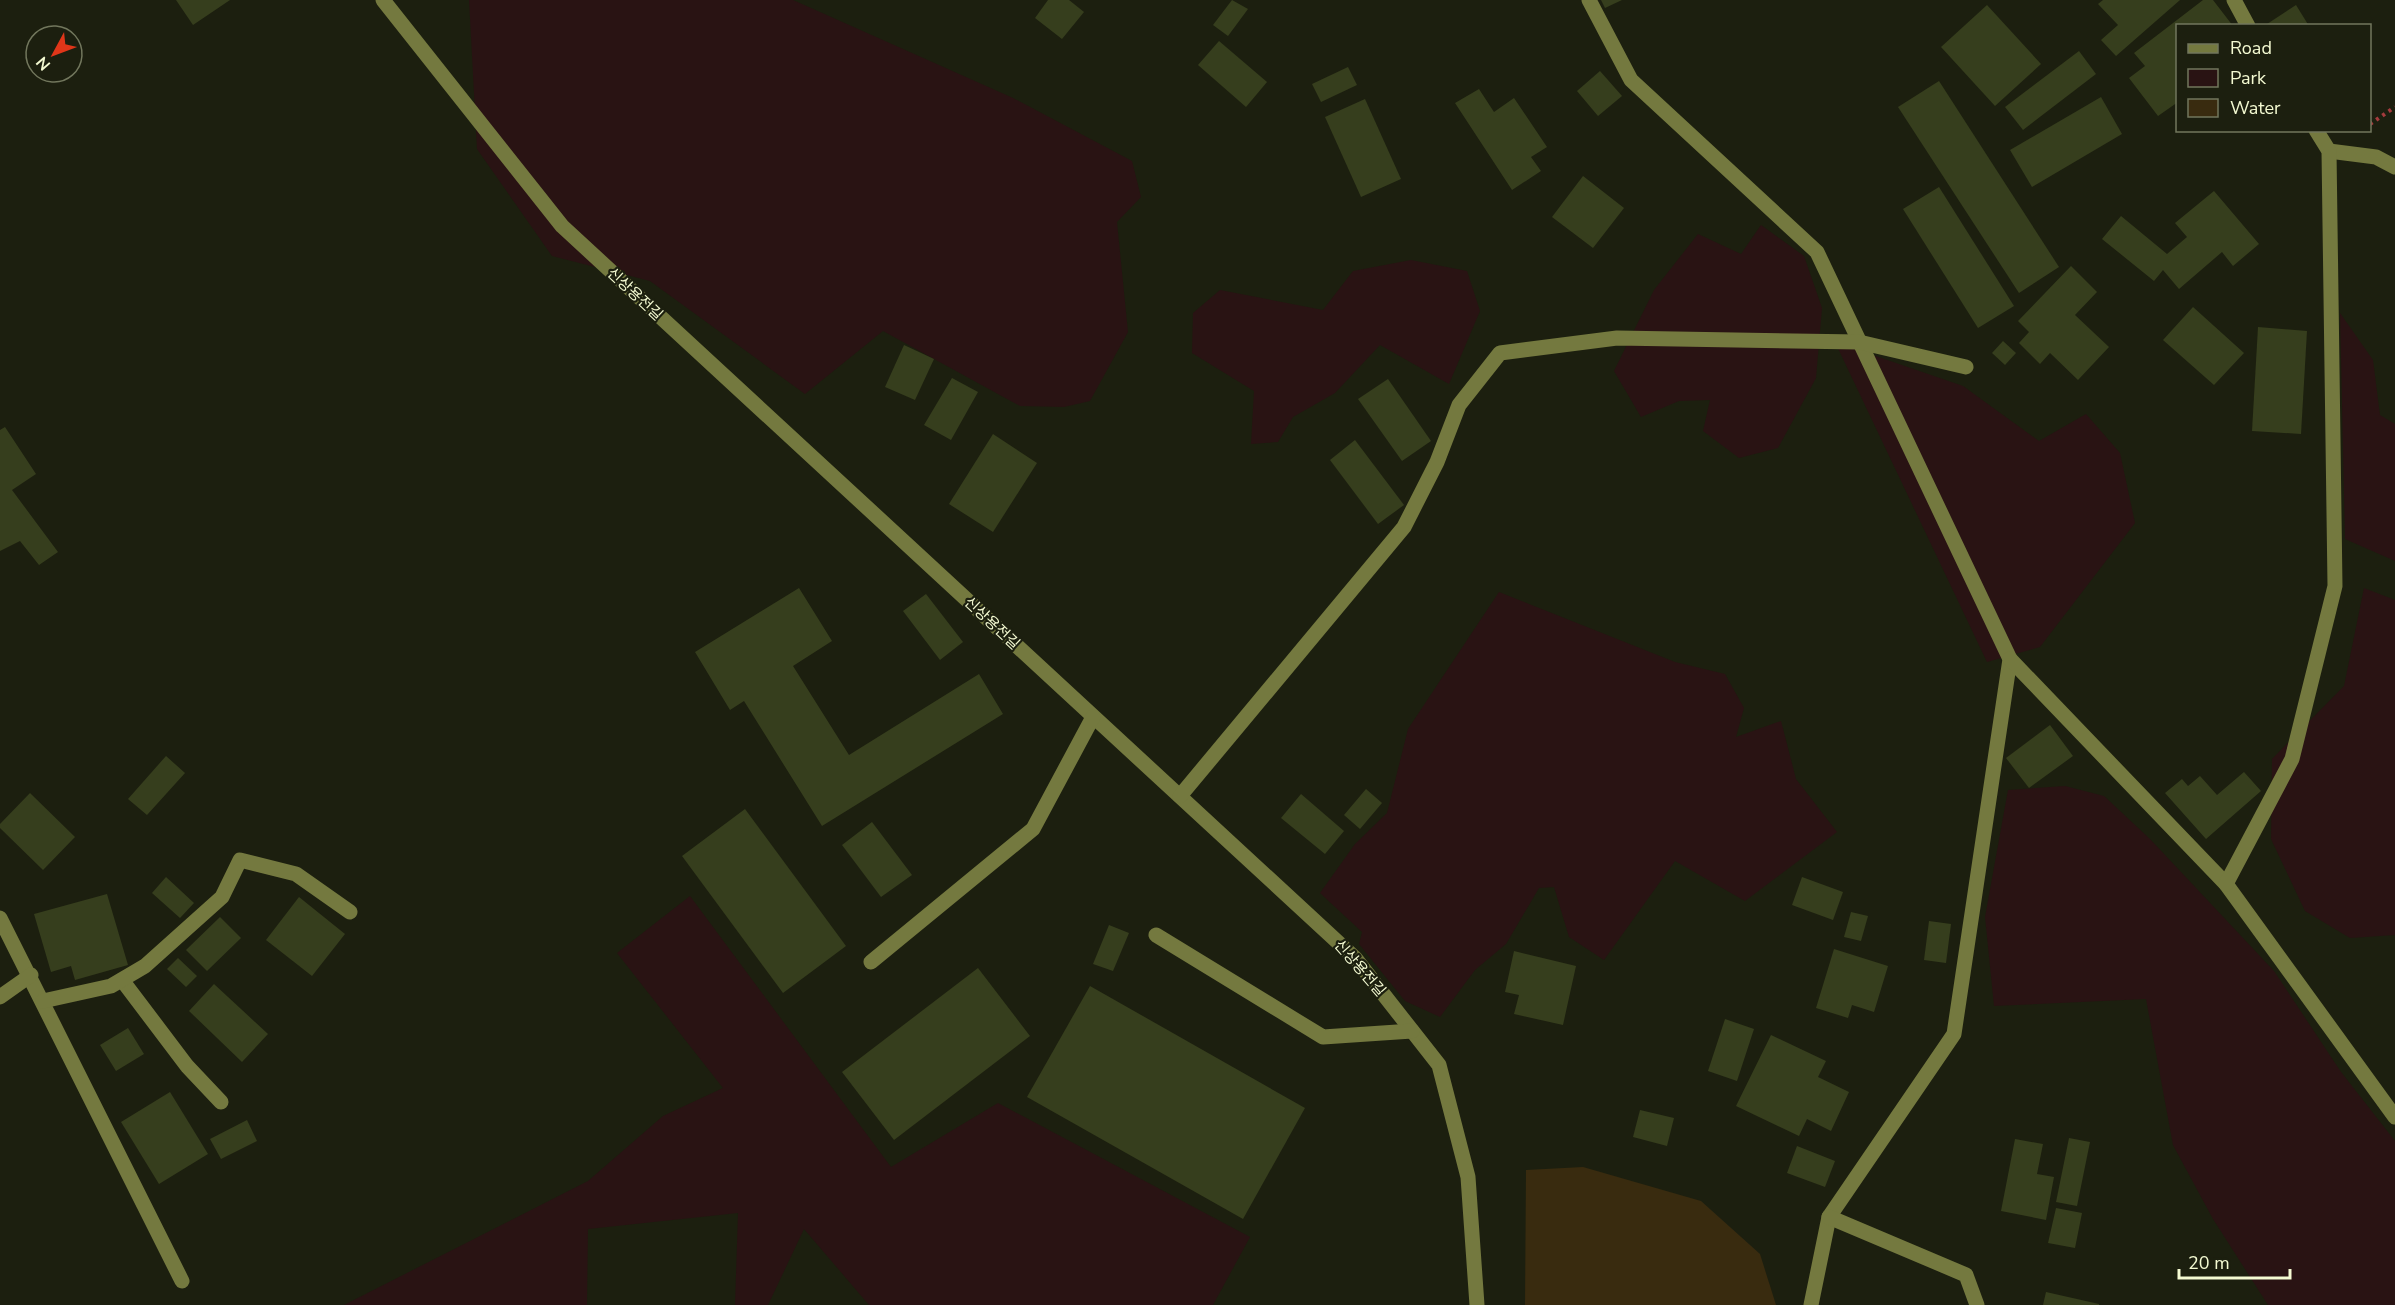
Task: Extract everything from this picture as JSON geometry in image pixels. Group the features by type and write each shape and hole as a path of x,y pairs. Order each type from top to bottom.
{"street":[{"name":"신상용전길","path":"383,0 562,226 1355,958 1439,1065 1468,1177 1477,1305"},
{"path":"1589,0 1631,80 1817,252 2010,659 2226,884 2395,1118"},
{"path":"2234,0 2247,24"},
{"path":"2226,884 2292,759 2335,586 2329,151 2317,132"},
{"path":"2329,151 2376,157 2395,167"},
{"path":"1179,796 1404,527 1437,462 1459,405 1500,353 1617,338 1859,342 1966,367"},
{"path":"1811,1305 1829,1217 1954,1034 2010,659"},
{"path":"871,962 1033,829 1093,717"},
{"path":"43,1001 111,986 146,966 222,897 240,860 296,874 350,912"},
{"path":"0,918 31,975 182,1281"},
{"path":"1156,935 1323,1037 1412,1031"},
{"path":"0,997 31,975"},
{"path":"122,980 187,1066 221,1102"},
{"path":"1829,1217 1966,1275 1977,1305"}],"path":[{"path":"2371,123 2395,107"}],"green space":[{"path":"469,0 793,0 1013,98 1132,161 1141,197 1117,222 1128,332 1090,401 1064,407 1020,406 883,331 805,394 650,281 552,256 477,149"},
{"path":"1761,225 1804,256 1822,308 1816,378 1778,448 1739,458 1703,431 1710,400 1679,401 1641,417 1614,371 1654,290 1698,234 1741,254"},
{"path":"1411,260 1467,271 1480,311 1449,384 1380,345 1335,393 1293,417 1278,442 1251,444 1254,391 1192,353 1193,313 1220,290 1323,310 1353,271"},
{"path":"2340,313 2373,360 2380,415 2395,424 2395,561 2345,539"},
{"path":"1835,342 1963,386 2039,441 2086,414 2120,453 2135,523 2040,647 1987,662"},
{"path":"2364,588 2395,600 2395,935 2350,938 2305,911 2271,839 2272,759 2344,686"},
{"path":"1499,592 1675,662 1725,674 1744,708 1736,737 1781,721 1796,779 1837,832 1745,901 1675,861 1604,960 1569,937 1554,887 1539,888 1506,944 1475,970 1440,1017 1405,1001 1359,944 1362,932 1320,893 1355,844 1387,813 1408,729"},
{"path":"2065,786 2104,796 2150,839 2274,971 2341,1072 2395,1141 2395,1305 2268,1305 2213,1219 2173,1145 2146,999 1994,1006 1985,917 2008,790"},
{"path":"690,896 891,1167 998,1103 1250,1237 1213,1305 869,1305 804,1229 768,1305 735,1305 738,1213 588,1229 587,1305 344,1305 588,1181 663,1116 723,1088 617,953"}],"water":[{"path":"1583,1167 1701,1201 1760,1254 1776,1305 1525,1305 1526,1170"}],"building":[{"path":"176,0 230,0 193,25"},
{"path":"1048,0 1069,0 1084,12 1062,39 1035,18"},
{"path":"1232,0 1248,9 1228,36 1213,25"},
{"path":"1601,0 1622,0 1605,8"},
{"path":"2103,0 2180,0 2116,56 2101,40 2118,25 2098,4"},
{"path":"2203,0 2213,0 2231,24 2176,24 2176,103 2158,116 2129,78 2145,66 2134,53"},
{"path":"1987,5 2041,64 1995,106 1941,47"},
{"path":"2296,5 2308,24 2267,24"},
{"path":"1219,41 1267,82 1246,107 1198,65"},
{"path":"2079,51 2096,74 2023,130 2005,107"},
{"path":"1348,67 1357,85 1321,102 1312,84"},
{"path":"1600,71 1622,96 1598,116 1577,91"},
{"path":"1939,81 2059,267 2019,293 1898,107"},
{"path":"1479,89 1494,112 1514,98 1547,147 1531,157 1541,171 1512,190 1455,103"},
{"path":"2101,97 2122,134 2032,187 2010,150"},
{"path":"1365,99 1401,179 1361,197 1325,117"},
{"path":"1583,176 1624,208 1593,248 1552,217"},
{"path":"1939,187 2014,306 1978,328 1903,209"},
{"path":"2214,191 2259,244 2233,266 2222,252 2179,289 2163,270 2154,281 2102,239 2121,216 2167,254 2187,237 2175,223"},
{"path":"2071,266 2097,292 2075,315 2109,347 2078,380 2050,353 2040,364 2019,343 2029,332 2018,321"},
{"path":"2193,307 2244,353 2214,385 2163,340"},
{"path":"2258,327 2307,331 2301,434 2252,431"},
{"path":"2003,341 2016,353 2005,365 1992,353"},
{"path":"904,345 934,359 915,400 885,387"},
{"path":"952,378 978,392 951,440 924,425"},
{"path":"1388,379 1431,441 1402,461 1358,399"},
{"path":"5,427 36,474 12,490 58,552 39,565 20,541 0,551 0,430"},
{"path":"993,434 1037,463 993,532 949,504"},
{"path":"1355,440 1404,505 1378,524 1330,460"},
{"path":"799,588 832,641 793,666 849,755 979,674 1003,714 822,826 744,701 730,710 695,652"},
{"path":"926,594 963,642 940,660 903,611"},
{"path":"2050,725 2073,756 2029,788 2006,758"},
{"path":"166,756 185,773 147,815 128,799"},
{"path":"2244,772 2261,791 2206,839 2165,793 2182,779 2188,786 2200,776 2217,795"},
{"path":"1366,789 1382,803 1360,829 1344,815"},
{"path":"30,793 75,837 43,870 0,828 0,824"},
{"path":"1301,794 1344,831 1325,854 1281,818"},
{"path":"745,809 846,946 783,993 682,856"},
{"path":"872,822 912,875 881,897 842,845"},
{"path":"166,877 194,903 180,918 152,893"},
{"path":"1802,877 1843,892 1833,920 1792,905"},
{"path":"107,894 128,965 75,980 71,966 51,972 34,914"},
{"path":"299,897 345,934 312,976 266,940"},
{"path":"1851,912 1868,916 1861,941 1844,937"},
{"path":"220,917 241,938 207,971 186,950"},
{"path":"1929,921 1951,924 1946,963 1924,960"},
{"path":"1109,925 1129,933 1113,971 1093,964"},
{"path":"1834,949 1888,966 1874,1012 1852,1005 1848,1018 1816,1008"},
{"path":"1514,951 1576,966 1563,1025 1514,1014 1519,995 1505,992"},
{"path":"178,958 197,976 186,987 167,969"},
{"path":"978,968 1030,1036 894,1140 842,1072"},
{"path":"214,984 268,1034 242,1062 189,1011"},
{"path":"1090,986 1305,1108 1243,1219 1027,1097"},
{"path":"1725,1019 1754,1029 1737,1081 1708,1071"},
{"path":"128,1028 144,1054 116,1071 100,1045"},
{"path":"1771,1035 1826,1061 1818,1077 1849,1092 1831,1131 1807,1119 1799,1136 1736,1106"},
{"path":"170,1092 208,1154 159,1184 121,1122"},
{"path":"1640,1110 1674,1118 1667,1146 1633,1137"},
{"path":"247,1120 257,1141 221,1159 210,1139"},
{"path":"2069,1138 2090,1142 2077,1206 2056,1202"},
{"path":"2015,1139 2043,1144 2037,1174 2054,1177 2046,1220 2001,1211"},
{"path":"1797,1146 1835,1161 1825,1187 1787,1173"},
{"path":"2056,1208 2082,1213 2075,1248 2048,1243"},
{"path":"2046,1292 2099,1304 2099,1305 2043,1305"}]}
